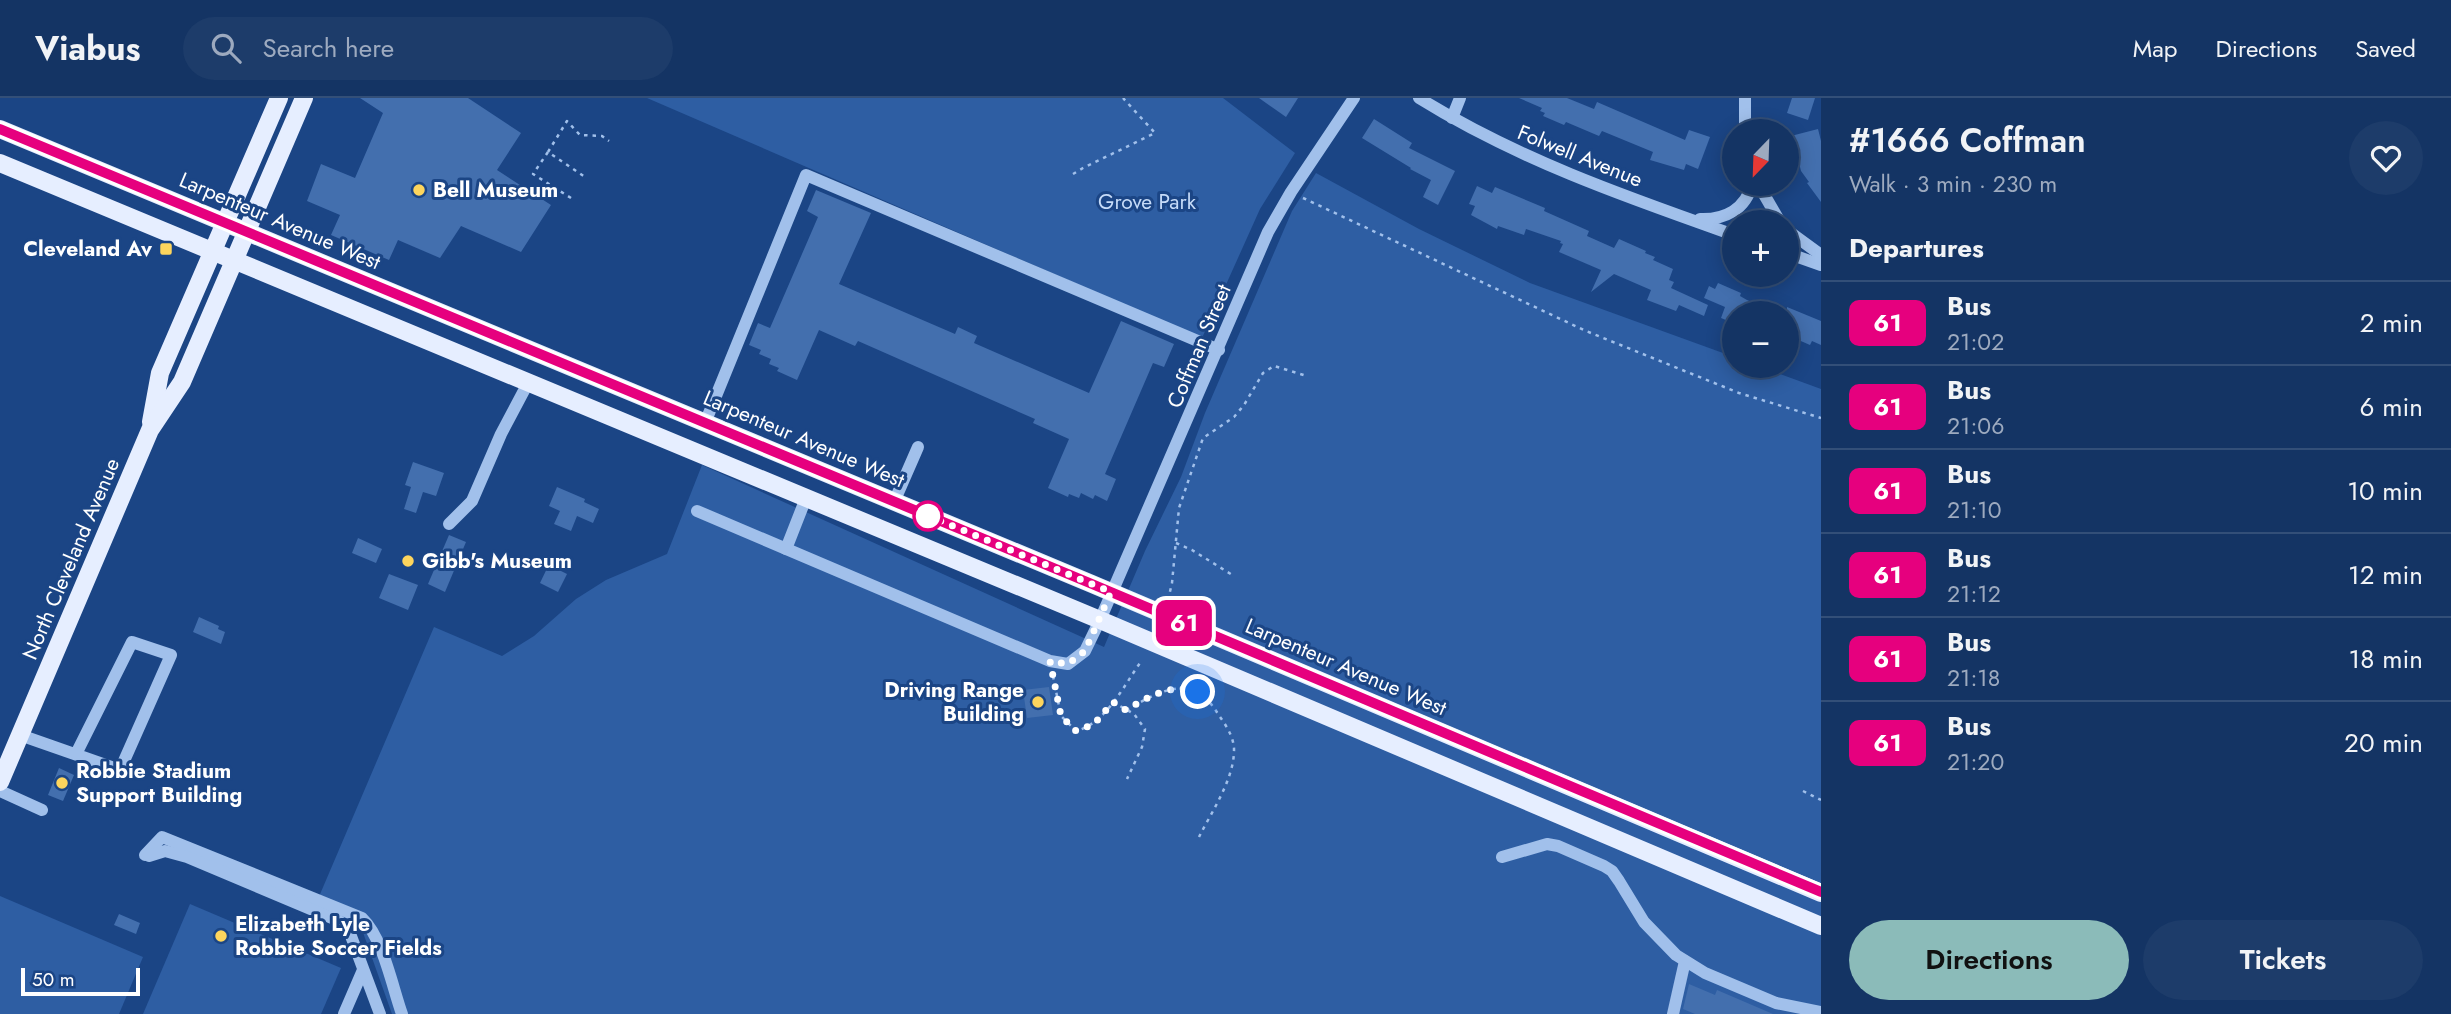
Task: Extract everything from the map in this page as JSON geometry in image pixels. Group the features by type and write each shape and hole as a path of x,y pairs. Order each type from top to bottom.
{"main road":[{"name":"North Cleveland Avenue","path":"150,430 160,373 279,98"},
{"name":"North Cleveland Avenue","path":"0,782 150,430 182,382 304,98"},
{"name":"Larpenteur Avenue West","path":"0,129 1111,592 1821,892"},
{"path":"0,163 1100,620 1821,926"},
{"path":"550,392 560,362"}],"street":[{"name":"Coffman Street","path":"1050,661 1068,664 1085,651 1219,350 1268,232 1291,192 1354,98"},
{"name":"Folwell Avenue","path":"1419,98 1540,163 1722,231"},
{"path":"1452,118 1460,98"},
{"path":"1745,98 1745,119"},
{"path":"705,423 806,175 1219,350"},
{"path":"1686,218 1711,219 1726,216 1744,202 1747,196"},
{"path":"1799,239 1821,255"},
{"path":"1799,257 1821,265"},
{"path":"449,524 472,500 528,383"},
{"path":"894,502 918,447"},
{"path":"786,549 806,498"},
{"path":"697,512 1050,661"},
{"path":"20,735 120,770 171,655 132,642 76,754"},
{"path":"0,791 42,810"},
{"path":"380,1014 351,936 339,921 187,857 165,851 147,855 162,837 362,918 370,926 379,946 402,1014"},
{"path":"1502,858 1547,844 1604,866 1612,872 1644,922 1676,956 1705,973 1776,1003 1821,1012"},
{"path":"1672,1014 1685,961"},
{"path":"344,1014 363,970"}],"path":[{"path":"1073,174 1155,133 1123,98"},
{"path":"571,198 533,174 566,121 580,135 602,136 609,141"},
{"path":"548,152 585,177"},
{"path":"1291,192 1586,331 1739,393 1821,418"},
{"path":"1168,600 1177,543 1179,508 1203,438 1234,417 1262,373 1275,366 1307,376"},
{"path":"1177,543 1234,576"},
{"path":"1050,661 1061,716 1076,731 1094,724 1140,663"},
{"path":"1126,710 1153,695 1177,687 1187,688 1208,700 1231,734 1234,749 1230,770 1199,837"},
{"path":"1113,702 1134,714 1145,729 1142,747 1127,779"},
{"path":"1803,791 1821,800"}],"green space":[{"name":"Grove Park","path":"647,98 1223,98 1295,153 1260,209 1202,338"},
{"path":"1316,173 1419,229 1530,283 1722,353 1722,378 1791,378 1821,389 1821,1014 392,1014 360,924 315,906 434,627 502,656 534,636 576,599 606,580 667,554 702,465 1104,647 1145,551 1181,477 1205,413 1292,211"},
{"path":"0,896 143,957 119,1014 0,1014"},
{"name":"Elizabeth Lyle Robbie Soccer Fields","path":"190,904 341,968 321,1014 143,1014"}],"building":[{"name":"Bell Museum","path":"360,98 468,98 521,133 497,170 551,205 521,252 461,226 440,258 398,240 389,260 331,235 340,215 307,201 321,164 355,178 383,113"},
{"path":"1259,98 1298,98 1286,117"},
{"path":"1519,98 1567,98 1594,109 1597,102 1685,140 1689,130 1710,137 1698,169 1686,164 1684,170 1650,160 1653,152 1602,131 1599,136 1543,116 1545,113 1540,111 1542,108"},
{"path":"1792,98 1815,98 1808,120 1787,113"},
{"path":"1374,119 1412,143 1409,148 1455,171 1438,205 1423,197 1431,180 1362,138"},
{"path":"1818,129 1821,141 1821,202 1801,171 1799,134"},
{"path":"1477,186 1492,193 1495,187 1545,208 1544,211 1589,231 1587,236 1614,248 1619,239 1646,251 1645,253 1655,257 1653,260 1673,269 1669,280 1674,282 1671,288 1708,305 1704,316 1679,305 1676,311 1647,300 1651,290 1614,274 1591,292 1601,270 1559,252 1563,244 1561,241 1526,229 1524,235 1498,226 1497,229 1471,215 1475,206 1469,204"},
{"path":"816,190 871,213 839,284 955,334 958,327 977,336 974,343 1089,393 1121,321 1174,344 1164,367 1153,363 1105,474 1116,479 1107,501 1095,495 1093,499 1081,493 1079,498 1069,494 1068,497 1048,488 1069,439 1033,423 1035,419 858,341 855,346 819,330 797,380 777,371 779,368 769,364 771,359 759,354 761,350 749,345 758,323 770,328 818,217 807,211"},
{"path":"1718,283 1741,293 1740,296 1749,301 1722,301 1722,306 1704,298 1709,286 1715,289"},
{"path":"1799,312 1821,321 1821,345 1812,341 1810,345 1799,340"},
{"path":"413,462 444,473 436,496 423,492 416,513 404,509 411,487 405,485"},
{"path":"557,487 585,499 584,502 599,509 593,523 577,516 571,531 554,524 560,511 549,506"},
{"path":"449,535 466,542 445,592 428,584"},
{"path":"358,538 382,549 376,563 352,553"},
{"path":"552,558 563,563 559,570 567,574 558,592 540,583"},
{"path":"389,574 418,585 408,610 379,598"},
{"path":"199,617 219,626 218,629 225,632 221,644 193,632"},
{"name":"Driving Range Building","path":"1049,687 1053,715 1027,718 1023,690"},
{"name":"Robbie Stadium Support Building","path":"59,768 74,775 63,801 48,795"},
{"path":"119,914 140,923 136,934 114,925"},
{"path":"1689,984 1715,995 1717,990 1773,1014 1695,1014 1683,1009"}],"bus line":[{"name":"61","path":"0,129 1092,584 1821,892"}],"place":[{"name":"Bell Museum","path":"419,190"},
{"name":"Cleveland Av","path":"166,249"},
{"name":"Gibb's Museum","path":"408,561"},
{"name":"Driving Range Building","path":"1038,702"},
{"name":"Robbie Stadium Support Building","path":"62,783"},
{"name":"Elizabeth Lyle Robbie Soccer Fields","path":"221,936"}],"route":[{"path":"928,516 917,511 1111,592 1085,651 1068,664 1050,661 1061,716 1076,731 1094,724 1113,702 1126,710 1153,695 1177,687 1198,692"}]}
